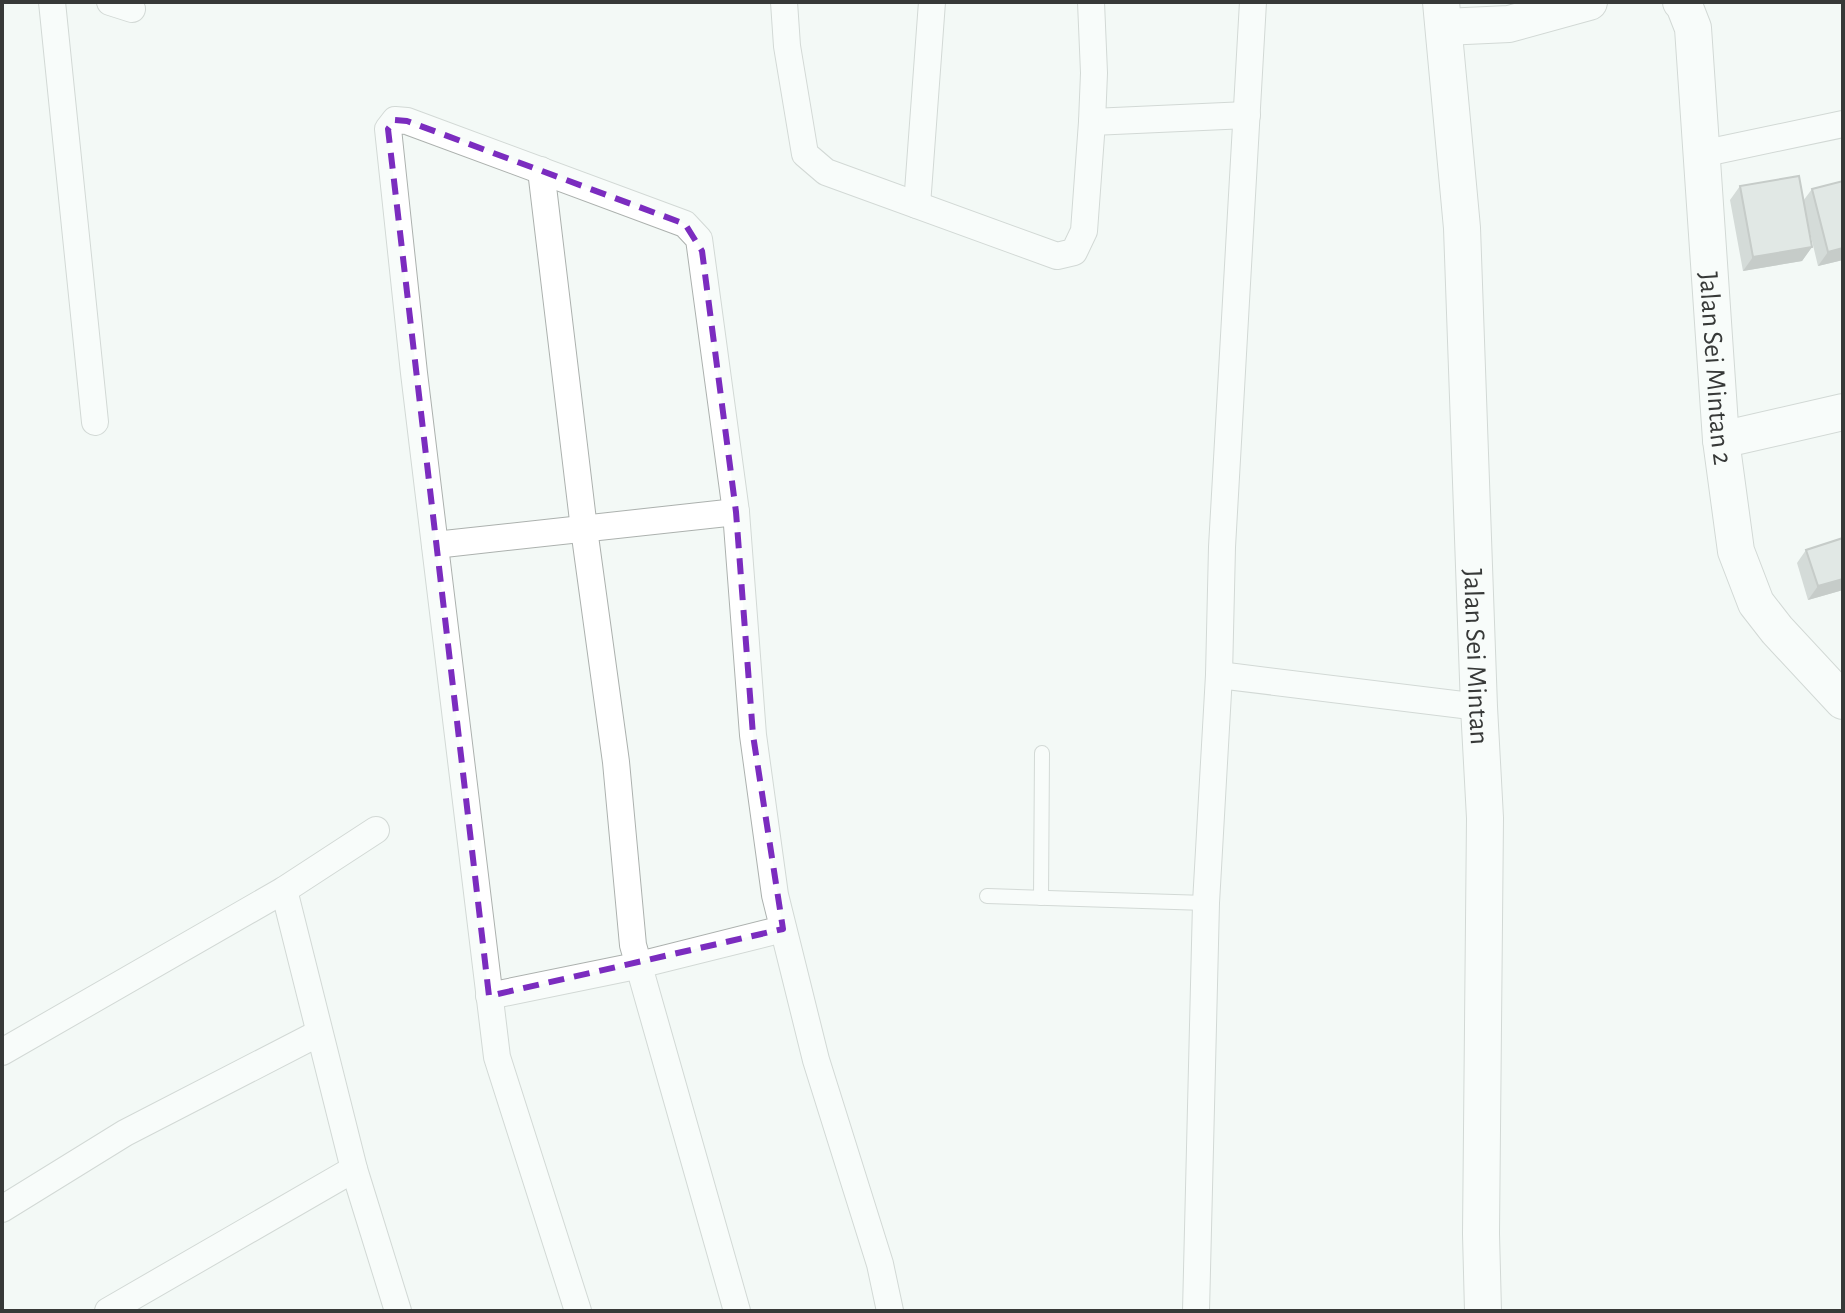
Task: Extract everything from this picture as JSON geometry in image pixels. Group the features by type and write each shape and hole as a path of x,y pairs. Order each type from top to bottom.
{"street":[{"path":"52,2 95,422"},
{"path":"784,2 787,46 805,154 826,172 1057,256 1074,252 1084,231 1094,73 1091,2"},
{"path":"917,205 932,2"},
{"path":"1196,1311 1206,903 1219,675 1222,547 1253,2"},
{"path":"1442,15 1509,24 1589,2"},
{"name":"Jalan Sei Mintan 2","path":"1681,2 1693,28 1721,440 1736,551 1756,603 1843,701"},
{"name":"Jalan Sei Mintan","path":"1442,15 1462,228 1485,834 1483,1311"},
{"path":"1092,122 1247,115"},
{"path":"578,1311 497,1057 388,129 395,120 407,121 685,224 699,239 736,512 753,735 775,895 816,1060 880,1264 890,1311"},
{"path":"1701,154 1843,124"},
{"path":"541,170 584,529 616,762 633,945 737,1311"},
{"path":"1721,440 1843,412"},
{"path":"435,545 736,512"},
{"path":"1219,675 1479,707"},
{"path":"2,1052 284,890 376,830"},
{"path":"284,890 354,1169 398,1311"},
{"path":"489,996 639,965 783,929"},
{"path":"2,1209 125,1133 319,1033"},
{"path":"108,1311 354,1169"}],"lane":[{"path":"1041,898 1042,753"},
{"path":"987,896 1206,903"}],"highlighted area":[{"path":"395,120 407,121 685,224 702,251 736,512 753,735 783,929 489,996 388,129"}],"building":[{"path":"1799,176 1812,247 1753,257 1740,186"},
{"path":"1843,181 1843,248 1828,252 1812,189"},
{"path":"1843,538 1843,579 1818,586 1806,550"}]}
